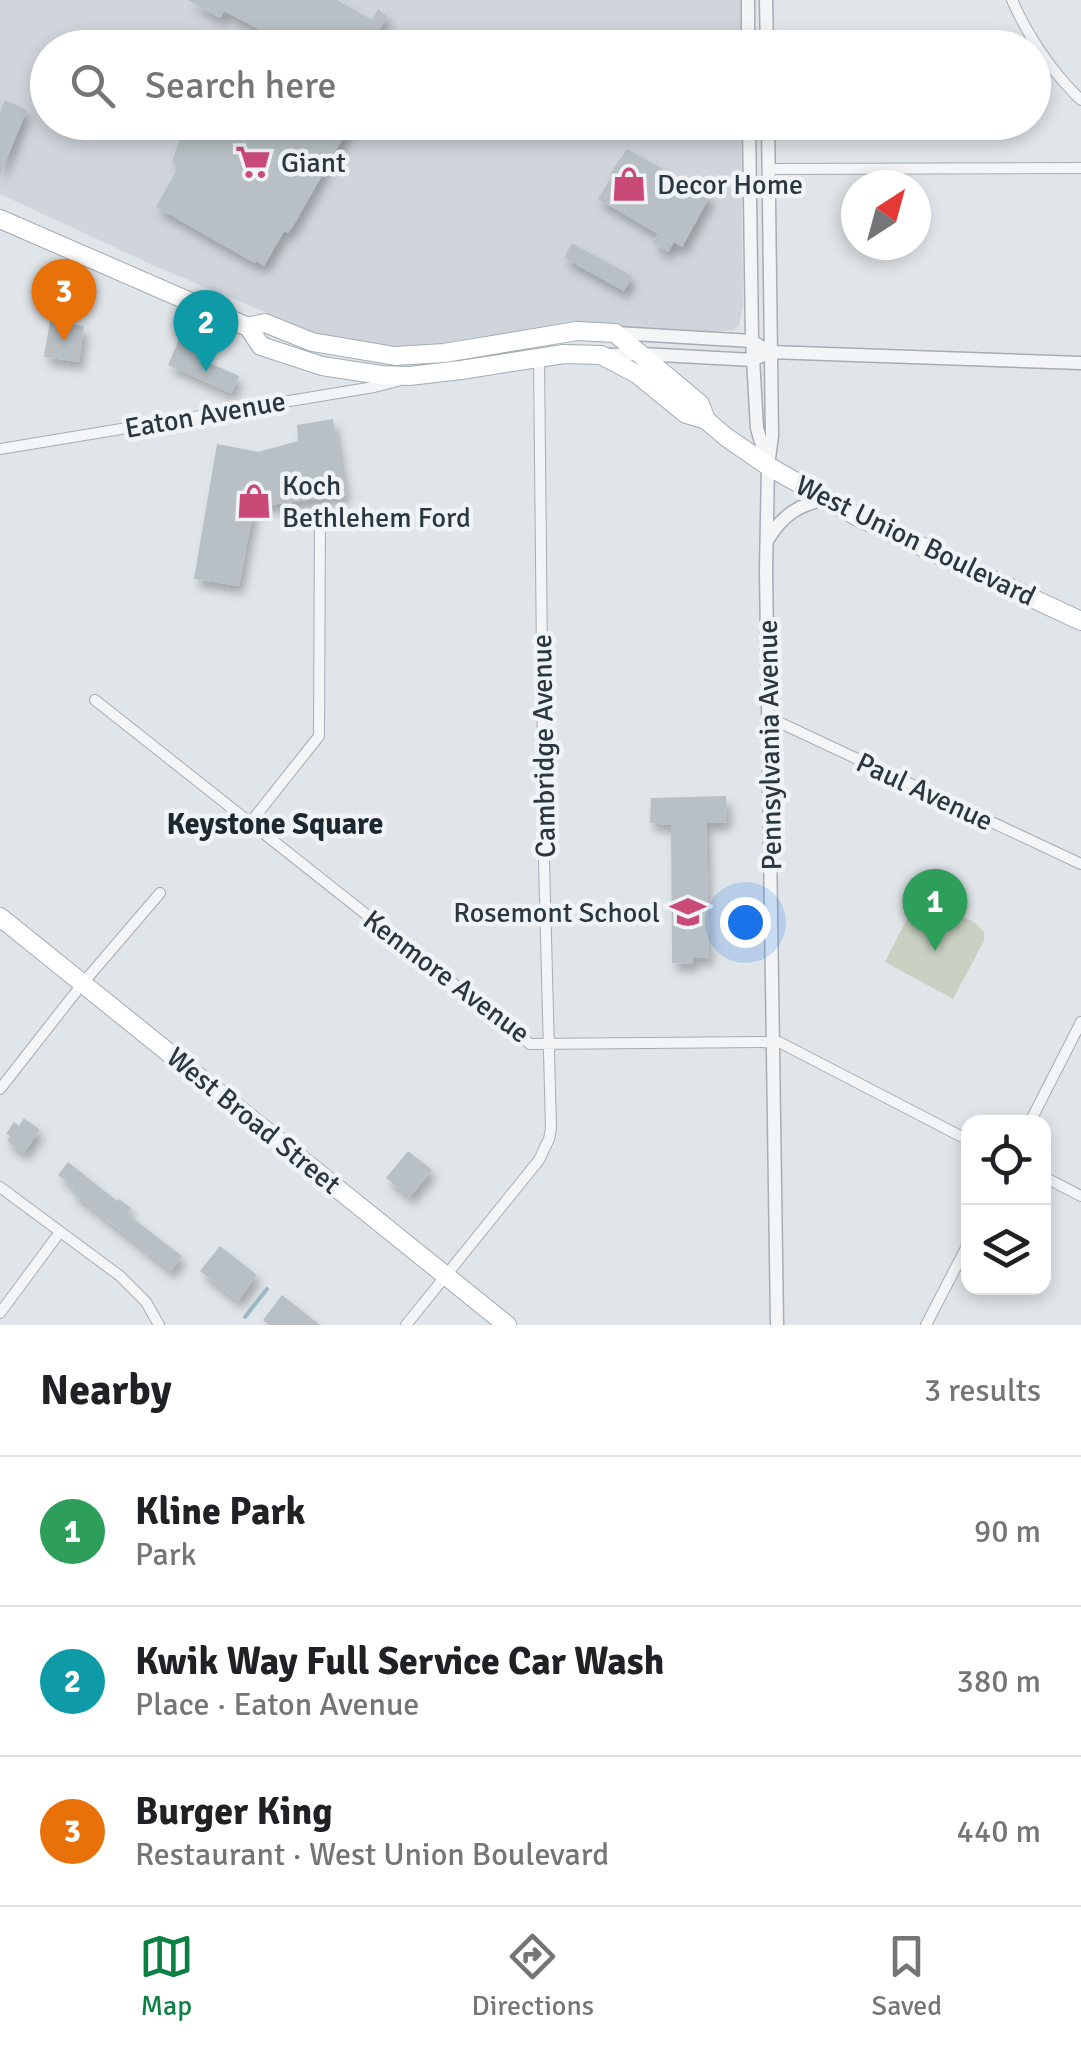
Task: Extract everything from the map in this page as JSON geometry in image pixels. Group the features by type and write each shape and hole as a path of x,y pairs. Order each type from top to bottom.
{"main road":[{"name":"West Union Boulevard","path":"0,219 248,327 260,346 322,366 410,376 564,354 600,355 637,374 686,414 706,420 768,466 827,500 1081,620"},
{"name":"West Union Boulevard","path":"248,327 264,322 312,342 395,356 577,332 615,333 700,404 706,420"},
{"name":"West Broad Street","path":"0,917 507,1325"}],"street":[{"path":"748,0 748,30"},
{"path":"766,0 767,30"},
{"path":"1012,0 1028,30"},
{"path":"1051,67 1081,100"},
{"name":"Pennsylvania Avenue","path":"749,140 757,428 768,466"},
{"name":"Pennsylvania Avenue","path":"768,140 772,436 767,541 779,1324"},
{"path":"768,169 1081,168"},
{"path":"615,333 752,341 770,352"},
{"path":"600,355 754,360 770,352 1081,362"},
{"name":"Cambridge Avenue","path":"406,1325 544,1152 551,1128 539,357"},
{"name":"Eaton Avenue","path":"0,449 374,387 410,376"},
{"path":"767,541 787,514 806,504 827,500"},
{"path":"250,823 320,736 320,512"},
{"name":"Kenmore Avenue","path":"95,700 530,1044 779,1042 961,1136"},
{"name":"Paul Avenue","path":"770,718 1081,864"},
{"path":"0,1089 160,893"},
{"path":"1034,1115 1081,1022"},
{"path":"1051,1181 1081,1196"},
{"path":"0,1187 120,1276 146,1302 159,1325"},
{"path":"0,1313 60,1232"},
{"path":"926,1325 961,1258"}],"shaded area":[{"path":"0,0 741,0 741,30 30,30 30,140 741,140 743,305 739,326 733,330 577,325 392,349 334,341 157,267 0,194"}],"green space":[{"path":"919,895 976,923 984,933 984,941 953,999 885,962"}],"building":[{"path":"188,0 337,0 372,20 378,9 387,16 379,30 260,30 224,11 220,18"},
{"path":"5,100 27,110 0,175 0,112"},
{"path":"180,140 342,140 295,223 288,233 284,231 264,266 156,207 178,168 172,161"},
{"path":"627,149 710,196 682,247 674,242 668,252 653,243 658,234 598,199"},
{"path":"572,243 632,276 624,291 564,258"},
{"path":"50,321 84,326 79,362 44,357"},
{"path":"182,332 203,342 196,357 239,376 231,393 168,365"},
{"name":"Koch Bethlehem Ford","path":"333,419 346,495 254,507 239,586 194,579 217,444 258,452 298,441 297,425"},
{"path":"726,796 727,822 706,823 709,958 693,957 693,964 672,963 671,825 650,823 651,798"},
{"path":"24,1118 40,1130 24,1153 7,1141 10,1136 6,1134 14,1122 19,1126"},
{"path":"408,1151 432,1170 410,1197 386,1178"},
{"path":"68,1162 131,1208 127,1214 182,1256 171,1271 72,1192 75,1188 58,1175"},
{"path":"220,1246 257,1275 238,1301 200,1271"},
{"path":"282,1295 320,1325 269,1325 263,1320"}],"waterway":[{"path":"245,1317 267,1289"}],"place":[{"name":"Giant","path":"253,162"},
{"name":"Decor Home","path":"629,184"},
{"name":"Burger King","path":"64,341"},
{"name":"Kwik Way Full Service Car Wash","path":"206,372"},
{"name":"Koch Bethlehem Ford","path":"254,501"},
{"name":"Rosemont School","path":"688,912"},
{"name":"Kline Park","path":"935,951"}],"district":[{"name":"Keystone Square","path":"275,824"}]}
